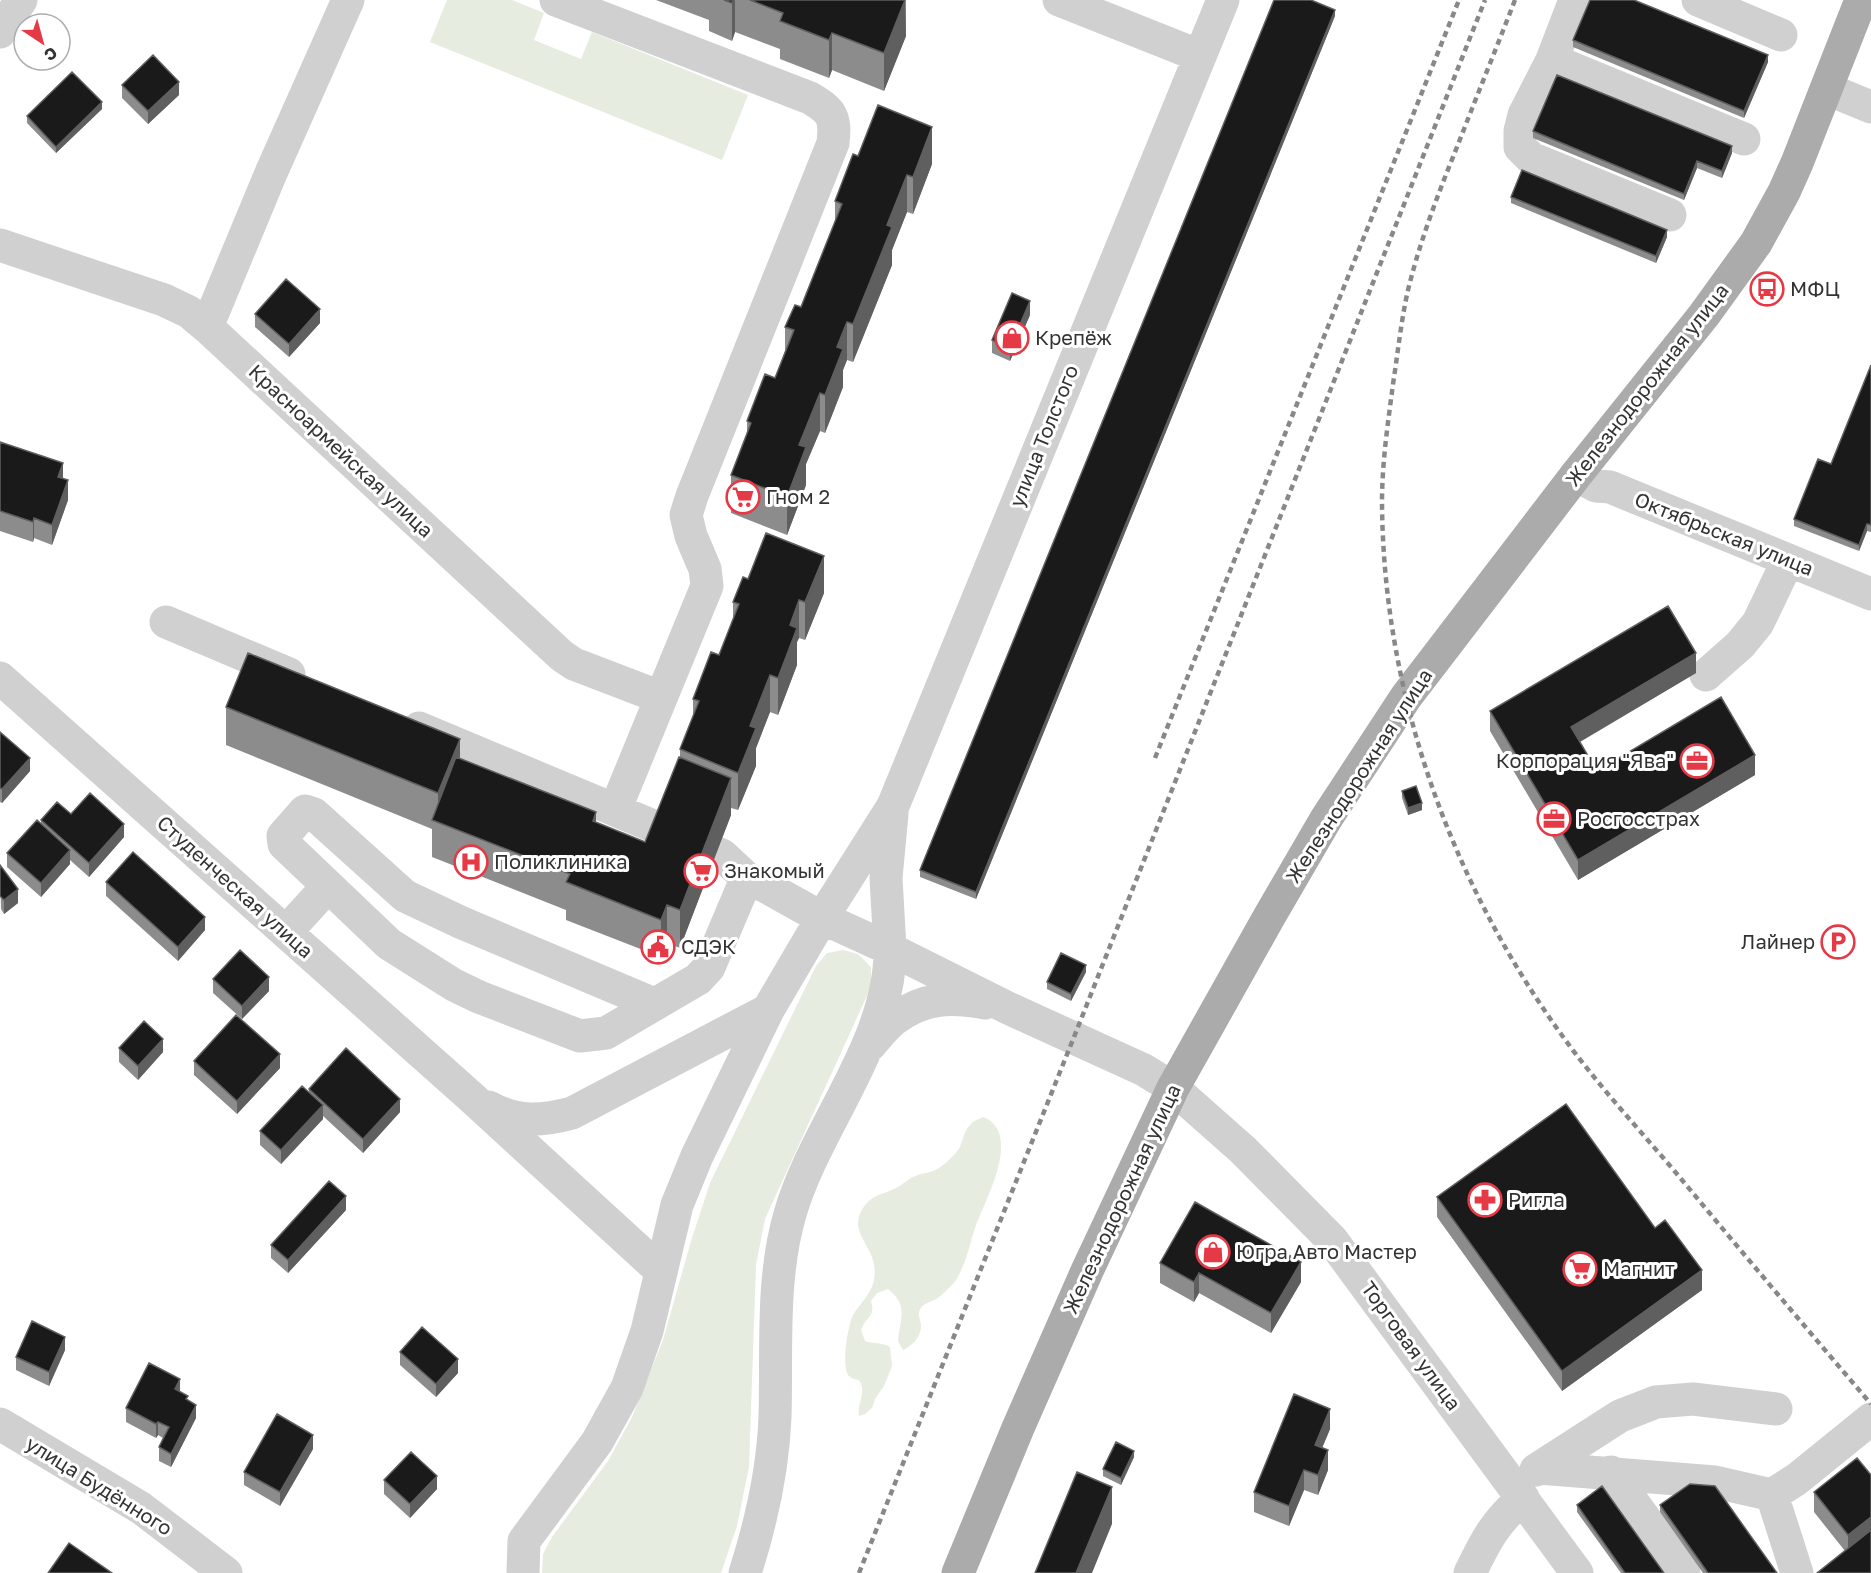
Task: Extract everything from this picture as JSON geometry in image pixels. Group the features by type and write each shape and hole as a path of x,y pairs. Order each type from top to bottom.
{"main road":[{"name":"Железнодорожная улица","path":"958,1573 1087,1271 1173,1088 1274,907 1326,819 1406,697 1576,475 1704,315 1756,243 1784,192 1861,0"}],"street":[{"path":"0,32 21,0"},
{"path":"207,327 271,174 348,0"},
{"path":"556,0 810,98 828,108 835,126 833,143 692,496 686,515 691,536 705,569 707,586 615,810"},
{"path":"1059,0 1122,11 1200,56"},
{"name":"улица Толстого","path":"893,806 1223,0"},
{"path":"1575,0 1552,60 1524,115 1520,131 1520,147 1530,158 1670,215"},
{"path":"1698,0 1781,35"},
{"path":"1552,60 1744,139"},
{"path":"1827,89 1871,107"},
{"name":"Красноармейская улица","path":"0,245 164,300 189,312 562,656 574,664 660,697"},
{"name":"Октябрьская улица","path":"1576,475 1596,486 1610,487 1871,594"},
{"path":"1706,675 1740,645 1758,623 1788,560"},
{"path":"166,622 321,687"},
{"name":"Студенческая улица","path":"0,678 470,1096"},
{"path":"395,718 665,831"},
{"path":"499,1573 597,1442 627,1389 647,1331 677,1205 697,1156 768,1010 822,918 893,806"},
{"path":"745,1573 757,1536 771,1458 775,1419 778,1288 783,1245 790,1213 805,1176 866,1049 888,985 890,949 886,878 893,806"},
{"path":"654,1004 460,922 405,896 314,814 305,811 283,836 284,844 389,944 454,985 580,1036 606,1033 698,979 709,967 742,889 752,883"},
{"path":"717,853 752,883 761,884 822,918 1008,1008"},
{"path":"286,932 328,885"},
{"path":"866,1049 895,1018 915,1007 938,1000 958,999 1008,1008"},
{"name":"Торговая улица","path":"1008,1008 1111,1054 1173,1088 1243,1150 1332,1240 1526,1484 1577,1573"},
{"path":"470,1096 500,1113 521,1120 553,1118 572,1113 768,1010"},
{"path":"470,1096 661,1271"},
{"path":"1470,1573 1493,1528 1526,1484 1620,1416 1656,1402 1693,1399 1776,1409"},
{"path":"1526,1484 1611,1472 1715,1482 1772,1495 1797,1479 1871,1419"},
{"name":"улица Будённого","path":"0,1424 141,1508 226,1573"},
{"path":"1611,1472 1684,1573"},
{"path":"1772,1495 1797,1573"},
{"path":"523,1573 524,1541"}],"shaded area":[{"path":"447,0 512,0 544,13 534,40 581,59 592,32 748,95 722,160 430,42"},
{"path":"843,950 858,954 871,967 871,987 765,1219 756,1265 749,1467 737,1526 721,1573 542,1573 543,1554 552,1537 608,1461 632,1417 663,1340 710,1183 816,966 827,953"},
{"path":"983,1117 991,1121 998,1131 1001,1140 1001,1155 996,1176 962,1268 956,1280 947,1290 921,1308 919,1313 921,1326 918,1337 913,1344 903,1350 898,1341 902,1313 899,1301 888,1289 877,1293 871,1301 871,1314 861,1330 865,1341 890,1347 892,1366 872,1408 859,1416 862,1389 859,1380 850,1377 847,1373 846,1347 853,1315 873,1284 875,1271 873,1260 860,1233 858,1224 860,1215 866,1204 873,1198 898,1187 911,1178 936,1170 944,1164 959,1149 969,1126"}],"building":[{"path":"750,0 905,0 884,53 832,33 829,40 780,21 783,13"},
{"path":"1274,0 1311,0 1335,10 976,892 920,870"},
{"path":"1590,0 1634,0 1768,55 1744,111 1573,40"},
{"path":"153,55 179,82 148,111 122,85"},
{"path":"72,72 102,102 56,147 27,116"},
{"path":"1557,75 1732,146 1722,171 1697,161 1684,194 1533,131"},
{"path":"878,105 932,127 913,177 907,175 887,225 892,227 853,324 847,322 837,347 843,349 825,395 820,393 799,445 806,447 787,497 731,475 751,423 747,421 765,374 775,378 794,330 785,327 795,305 801,307 842,204 835,201 853,154 858,156"},
{"path":"1522,170 1667,230 1656,256 1511,197"},
{"path":"286,279 320,309 289,344 255,314"},
{"path":"1012,293 1030,301 1010,348 992,340"},
{"path":"1871,365 1871,525 1867,524 1859,545 1794,519 1818,459 1831,464"},
{"path":"0,442 63,463 58,477 68,480 52,525 34,518 33,522 0,511"},
{"path":"766,533 824,556 805,602 799,600 790,625 797,628 778,678 770,675 750,726 756,728 738,773 680,749 699,701 693,699 711,652 719,655 739,604 733,602 743,577 748,579"},
{"name":"Корпорация \"Ява\"","path":"1668,606 1696,653 1571,727 1597,771 1721,697 1755,755 1578,860 1490,711"},
{"path":"248,653 460,739 438,793 226,707"},
{"path":"0,732 30,758 2,789 0,788"},
{"path":"456,757 596,812 593,821 645,842 679,757 731,778 680,910 667,905 661,920 566,882 570,874 432,820"},
{"path":"1416,786 1422,803 1408,808 1402,791"},
{"path":"90,793 124,824 89,863 41,820 57,802 71,814"},
{"path":"37,820 70,850 41,883 7,853"},
{"path":"133,852 205,917 178,947 106,882"},
{"path":"0,865 18,889 4,900 0,896"},
{"path":"240,950 269,977 242,1006 213,979"},
{"path":"1061,953 1086,965 1071,994 1047,982"},
{"path":"236,1015 280,1054 237,1101 194,1061"},
{"path":"144,1021 163,1039 138,1066 119,1048"},
{"path":"346,1048 400,1099 363,1139 309,1089"},
{"path":"302,1086 323,1105 281,1150 260,1131"},
{"name":"Магнит","path":"1566,1104 1655,1228 1665,1220 1702,1270 1562,1371 1437,1197"},
{"path":"329,1181 346,1196 288,1260 271,1245"},
{"name":"Югра Авто Мастер","path":"1195,1202 1301,1262 1271,1313 1199,1273 1194,1282 1160,1263"},
{"path":"32,1321 65,1337 49,1372 16,1357"},
{"path":"422,1327 458,1359 436,1384 400,1352"},
{"path":"149,1363 180,1379 175,1389 188,1396 186,1399 196,1405 171,1454 159,1447 169,1427 158,1422 156,1424 126,1408"},
{"path":"1294,1394 1330,1409 1315,1445 1328,1450 1318,1475 1304,1470 1289,1506 1254,1492"},
{"path":"277,1414 313,1435 280,1492 244,1472"},
{"path":"1116,1442 1134,1451 1121,1478 1103,1469"},
{"path":"411,1452 437,1476 410,1504 384,1480"},
{"path":"1857,1458 1871,1475 1871,1517 1848,1535 1814,1492"},
{"path":"1077,1472 1112,1487 1076,1573 1035,1573"},
{"path":"1690,1484 1715,1486 1777,1573 1708,1573 1660,1505"},
{"path":"1602,1486 1664,1573 1625,1573 1577,1505"},
{"path":"1871,1530 1871,1573 1817,1573"},
{"path":"69,1543 112,1573 48,1573"}],"railway":[{"path":"1155,758 1459,0"},
{"path":"859,1573 1485,0"},
{"path":"1515,0 1430,218 1403,313 1386,443 1382,502 1385,573 1395,644 1410,713 1430,782 1456,848 1486,913 1521,975 1574,1052 1603,1088 1871,1404"}],"place":[{"name":"МФЦ","path":"1767,289"},
{"name":"Крепёж","path":"1012,338"},
{"name":"Гном 2","path":"743,497"},
{"name":"Корпорация \"Ява\"","path":"1697,761"},
{"name":"Росгосстрах","path":"1554,819"},
{"name":"Поликлиника","path":"471,862"},
{"name":"Знакомый","path":"701,871"},
{"name":"Лайнер","path":"1838,942"},
{"name":"СДЭК","path":"658,947"},
{"name":"Ригла","path":"1485,1200"},
{"name":"Югра Авто Мастер","path":"1213,1252"},
{"name":"Магнит","path":"1580,1269"}]}
